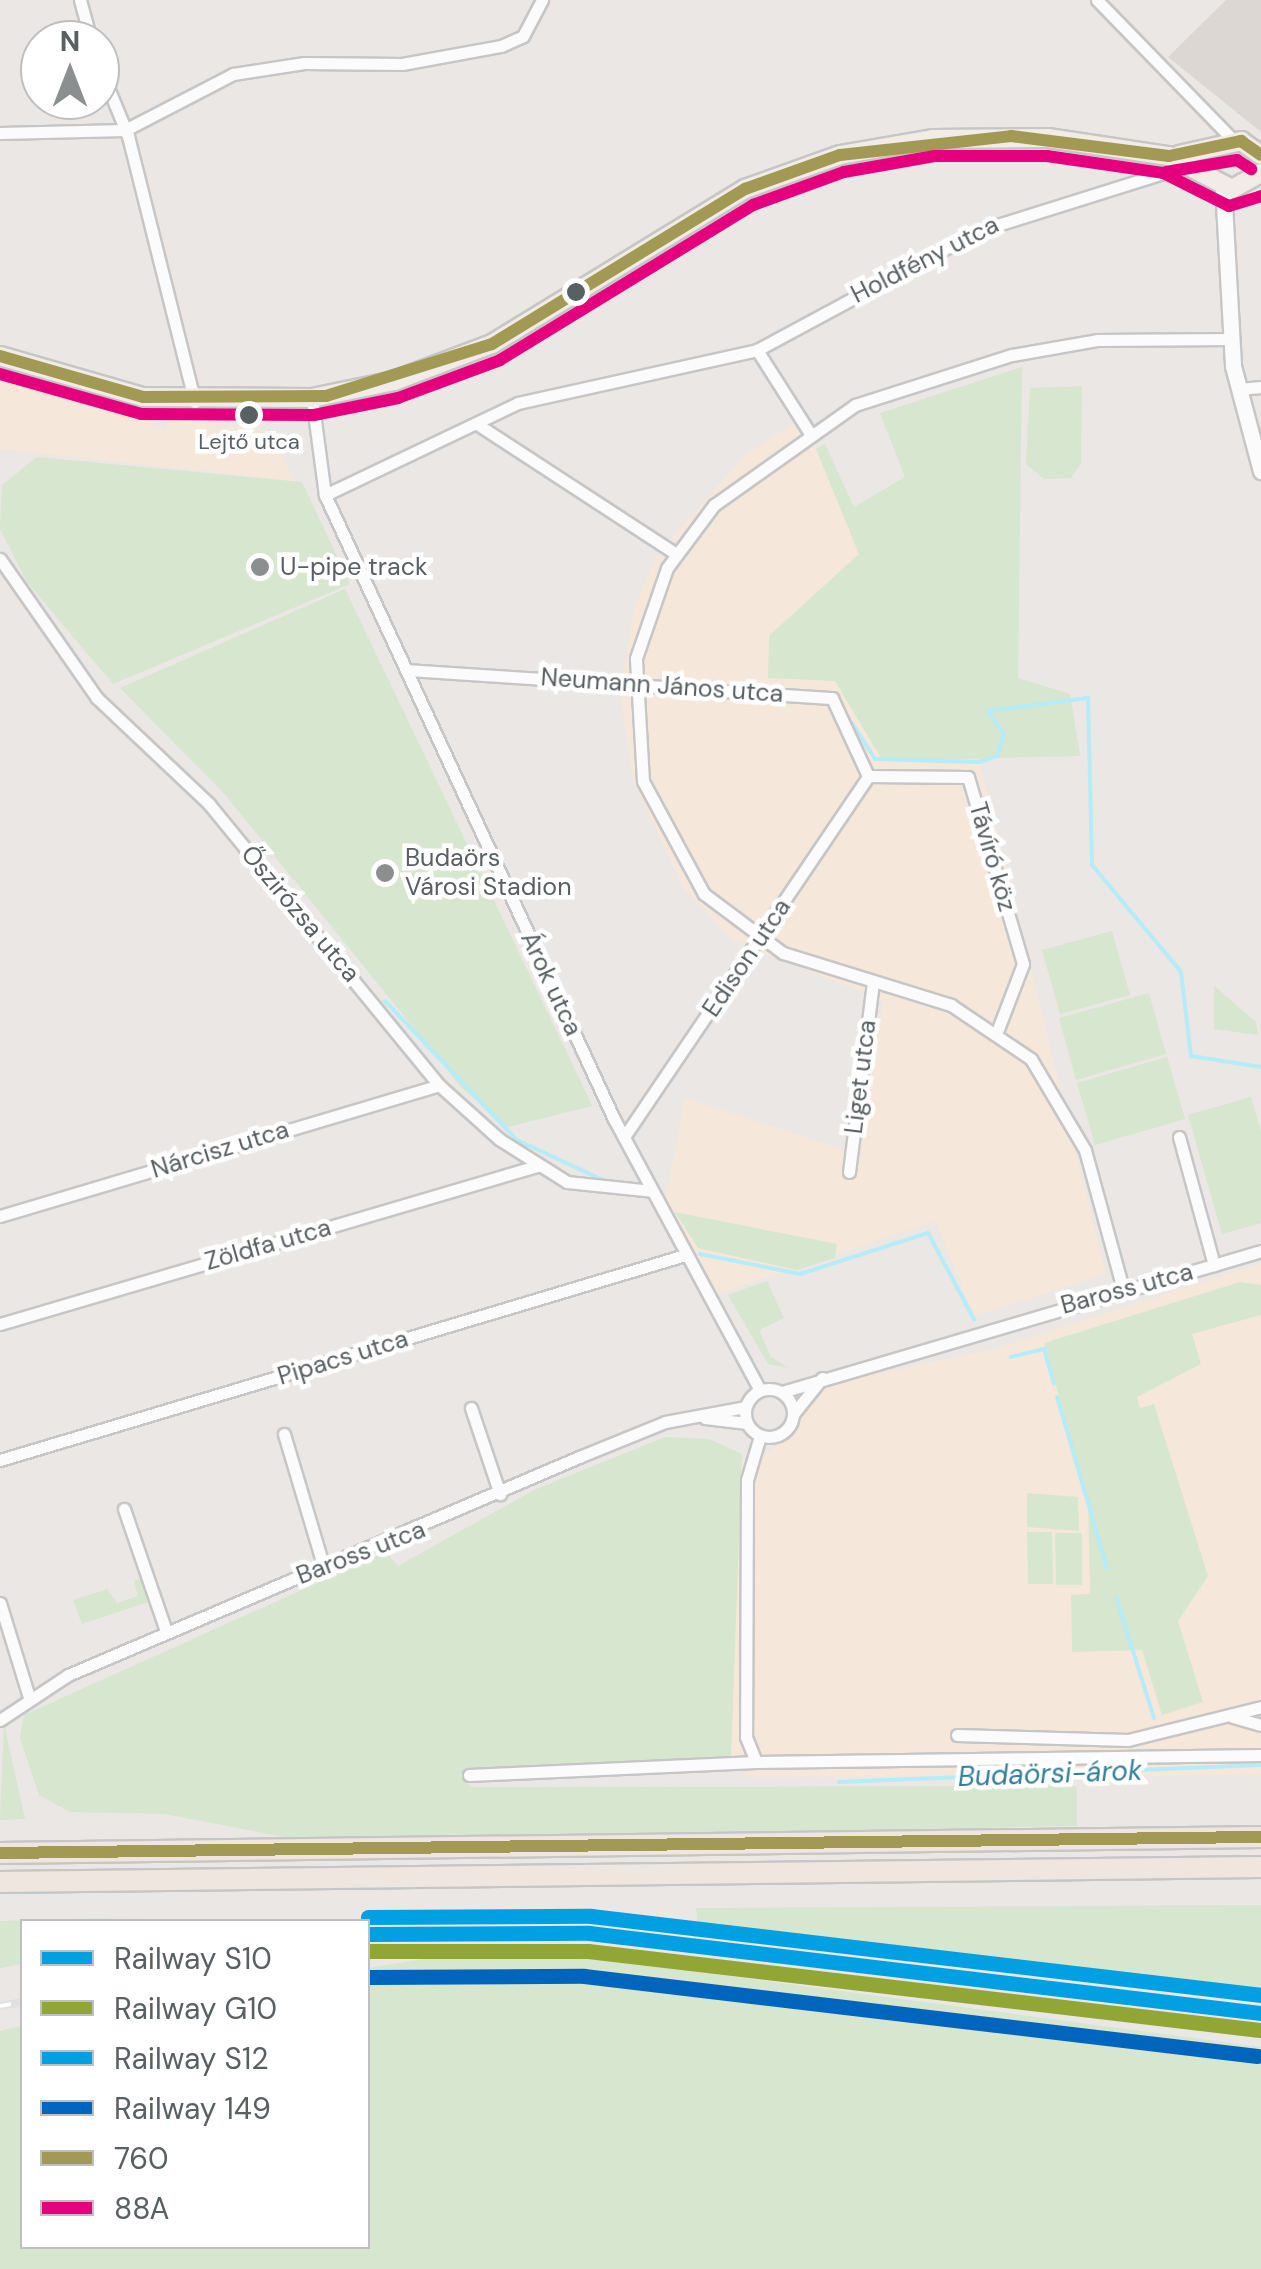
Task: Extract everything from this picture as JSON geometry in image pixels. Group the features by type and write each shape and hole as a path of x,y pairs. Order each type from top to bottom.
{"highway":[{"path":"0,1854 1261,1837"},
{"path":"0,1882 1261,1867"}],"main road":[{"path":"0,356 64,379 195,402 312,398 394,381 492,344 745,190 840,155 1011,136 1168,156 1227,146 1261,166 1244,190 1168,156"},
{"path":"1220,181 1227,146"}],"street":[{"path":"0,133 124,130 233,74 304,63 402,64 501,46 524,36 542,0"},
{"path":"1098,0 1227,146"},
{"path":"120,120 195,402"},
{"name":"Holdfény utca","path":"325,495 552,392 757,350 978,231 1160,174"},
{"path":"1220,181 1232,226 1231,340 1239,390 1261,472"},
{"path":"1232,226 1244,190"},
{"path":"1123,1290 1085,1150 1060,1096 998,1029 760,938 704,894 663,831 644,782 633,685 648,613 676,554 736,484 809,432 886,391 975,362 1096,340 1231,340"},
{"path":"757,350 809,432"},
{"path":"1239,390 1261,388"},
{"name":"Árok utca","path":"312,398 325,495 624,1138 760,1390"},
{"path":"480,426 676,554"},
{"name":"Őszirózsa utca","path":"0,559 97,698 209,804 439,1085 537,1166 567,1182 652,1192"},
{"name":"Neumann János utca","path":"407,670 832,698 868,776"},
{"name":"Edison utca","path":"624,1138 868,776"},
{"name":"Távíró köz","path":"868,776 968,777 1023,964 998,1029"},
{"name":"Liget utca","path":"849,1172 872,982"},
{"name":"Nárcisz utca","path":"0,1216 439,1085"},
{"path":"1179,1137 1214,1265"},
{"name":"Zöldfa utca","path":"0,1324 537,1166"},
{"name":"Baross utca","path":"782,1392 1261,1251"},
{"name":"Pipacs utca","path":"0,1460 685,1255"},
{"path":"793,1417 782,1392 760,1390 745,1407 746,1423 760,1436 779,1435 793,1417 822,1378"},
{"name":"Baross utca","path":"0,1720 29,1697 166,1631 696,1417 745,1407"},
{"path":"471,1408 500,1494"},
{"name":"Baross utca","path":"696,1417 746,1423"},
{"path":"284,1434 324,1568"},
{"path":"756,1762 746,1737 747,1480 760,1436"},
{"path":"124,1509 166,1631"},
{"path":"0,1603 29,1697"},
{"path":"956,1735 1128,1740 1261,1707"},
{"path":"1229,1716 1261,1726"},
{"path":"470,1775 756,1762 1261,1755"}],"shaded area":[{"path":"1226,0 1261,0 1261,132 1168,57"},
{"path":"0,366 153,417 153,427 166,428 167,419 271,431 294,481 0,449"},
{"path":"804,416 859,554 769,635 835,681 883,761 979,760 1106,1274 974,1316 936,1221 718,1294 665,1202 685,1098 861,1155 883,1001 731,939 682,886 633,780 620,693 634,610 655,557 745,455"},
{"path":"1261,1263 1261,1775 745,1777 739,1758 722,1751 731,1457 753,1464 790,1436 822,1385 995,1349"}],"green space":[{"path":"1022,367 1018,678 1070,694 1080,756 883,761 835,681 768,678 769,636 859,554 816,449 825,444 854,507 905,477 880,413"},
{"path":"1082,386 1081,464 1071,478 1044,479 1026,464 1030,388"},
{"path":"37,457 302,482 350,584 113,684 27,582 0,529 2,485"},
{"name":"Budaörs Városi Stadion","path":"345,589 592,1106 508,1127 462,1088 223,792 120,688"},
{"path":"1112,931 1130,995 1060,1014 1042,950"},
{"path":"1214,986 1256,1022 1258,1035 1214,1029"},
{"path":"1149,993 1166,1054 1076,1080 1059,1018"},
{"path":"1167,1057 1185,1119 1095,1145 1077,1083"},
{"path":"1251,1097 1261,1132 1261,1223 1222,1234 1188,1115"},
{"path":"675,1212 837,1244 835,1258 797,1270 698,1248"},
{"path":"767,1281 784,1318 759,1330 771,1357 789,1368 768,1364 728,1295"},
{"path":"1240,1282 1261,1285 1261,1315 1192,1334 1201,1364 1137,1397 1140,1408 1154,1404 1208,1576 1178,1621 1203,1702 1162,1715 1142,1650 1072,1652 1071,1595 1090,1594 1088,1502 1044,1343"},
{"path":"665,1437 709,1439 742,1454 731,1758 714,1766 460,1775 471,1787 1077,1786 1077,1826 300,1840 165,1814 70,1812 39,1795 20,1738 24,1715 386,1552 398,1566 536,1489"},
{"path":"1027,1493 1078,1497 1079,1531 1027,1527"},
{"path":"1027,1532 1052,1532 1053,1584 1028,1584"},
{"path":"1055,1533 1082,1533 1082,1585 1056,1585"},
{"path":"143,1578 151,1601 82,1624 73,1600 107,1589 117,1603 138,1596 134,1581"},
{"path":"4,1724 25,1819 0,1820"},
{"path":"1261,1905 1261,1994 698,1929 696,1908"},
{"path":"20,1920 20,1964 0,1968 0,1921"},
{"path":"425,1959 601,1959 1261,2047 1261,2269 0,2269 0,2031 20,2026 20,2249 370,2249 370,1968"}],"waterway":[{"path":"852,723 875,759 979,762 997,756 1004,734 988,711 1088,698 1092,865 1181,972 1191,1056 1261,1067"},
{"name":"Budaörsi-árok","path":"385,1001 517,1140 605,1181"},
{"name":"Budaörsi-árok","path":"700,1254 800,1274 928,1233 974,1319"},
{"name":"Budaörsi-árok","path":"1011,1357 1044,1349 1054,1384"},
{"name":"Budaörsi-árok","path":"1057,1397 1107,1568"},
{"name":"Budaörsi-árok","path":"1116,1597 1154,1718"},
{"name":"Budaörsi-árok","path":"839,1782 1261,1765"}],"railway":[{"path":"370,1950 587,1950 1261,2029"},
{"path":"0,2006 20,2002"}],"rail line":[{"name":"S12","path":"368,1917 591,1916 1261,1995"},
{"name":"S10","path":"370,1934 589,1933 1261,2013"},
{"name":"G10","path":"370,1951 588,1951 1259,2030"},
{"name":"149","path":"370,1977 584,1976 1257,2056"}],"transit line":[{"name":"760","path":"0,356 143,397 326,396 492,344 745,189 840,155 1011,136 1169,156 1241,141 1261,155"},
{"name":"88A","path":"0,374 141,414 314,415 398,398 500,360 753,205 844,172 935,156 1047,156 1163,173 1229,206 1261,196"},
{"name":"88A","path":"1166,172 1237,160 1251,169"},
{"name":"760","path":"0,1853 1261,1837"}],"place":[{"name":"Lejtő utca","path":"249,415"},
{"name":"U-pipe track","path":"260,567"},
{"name":"Budaörs Városi Stadion","path":"385,873"}]}
